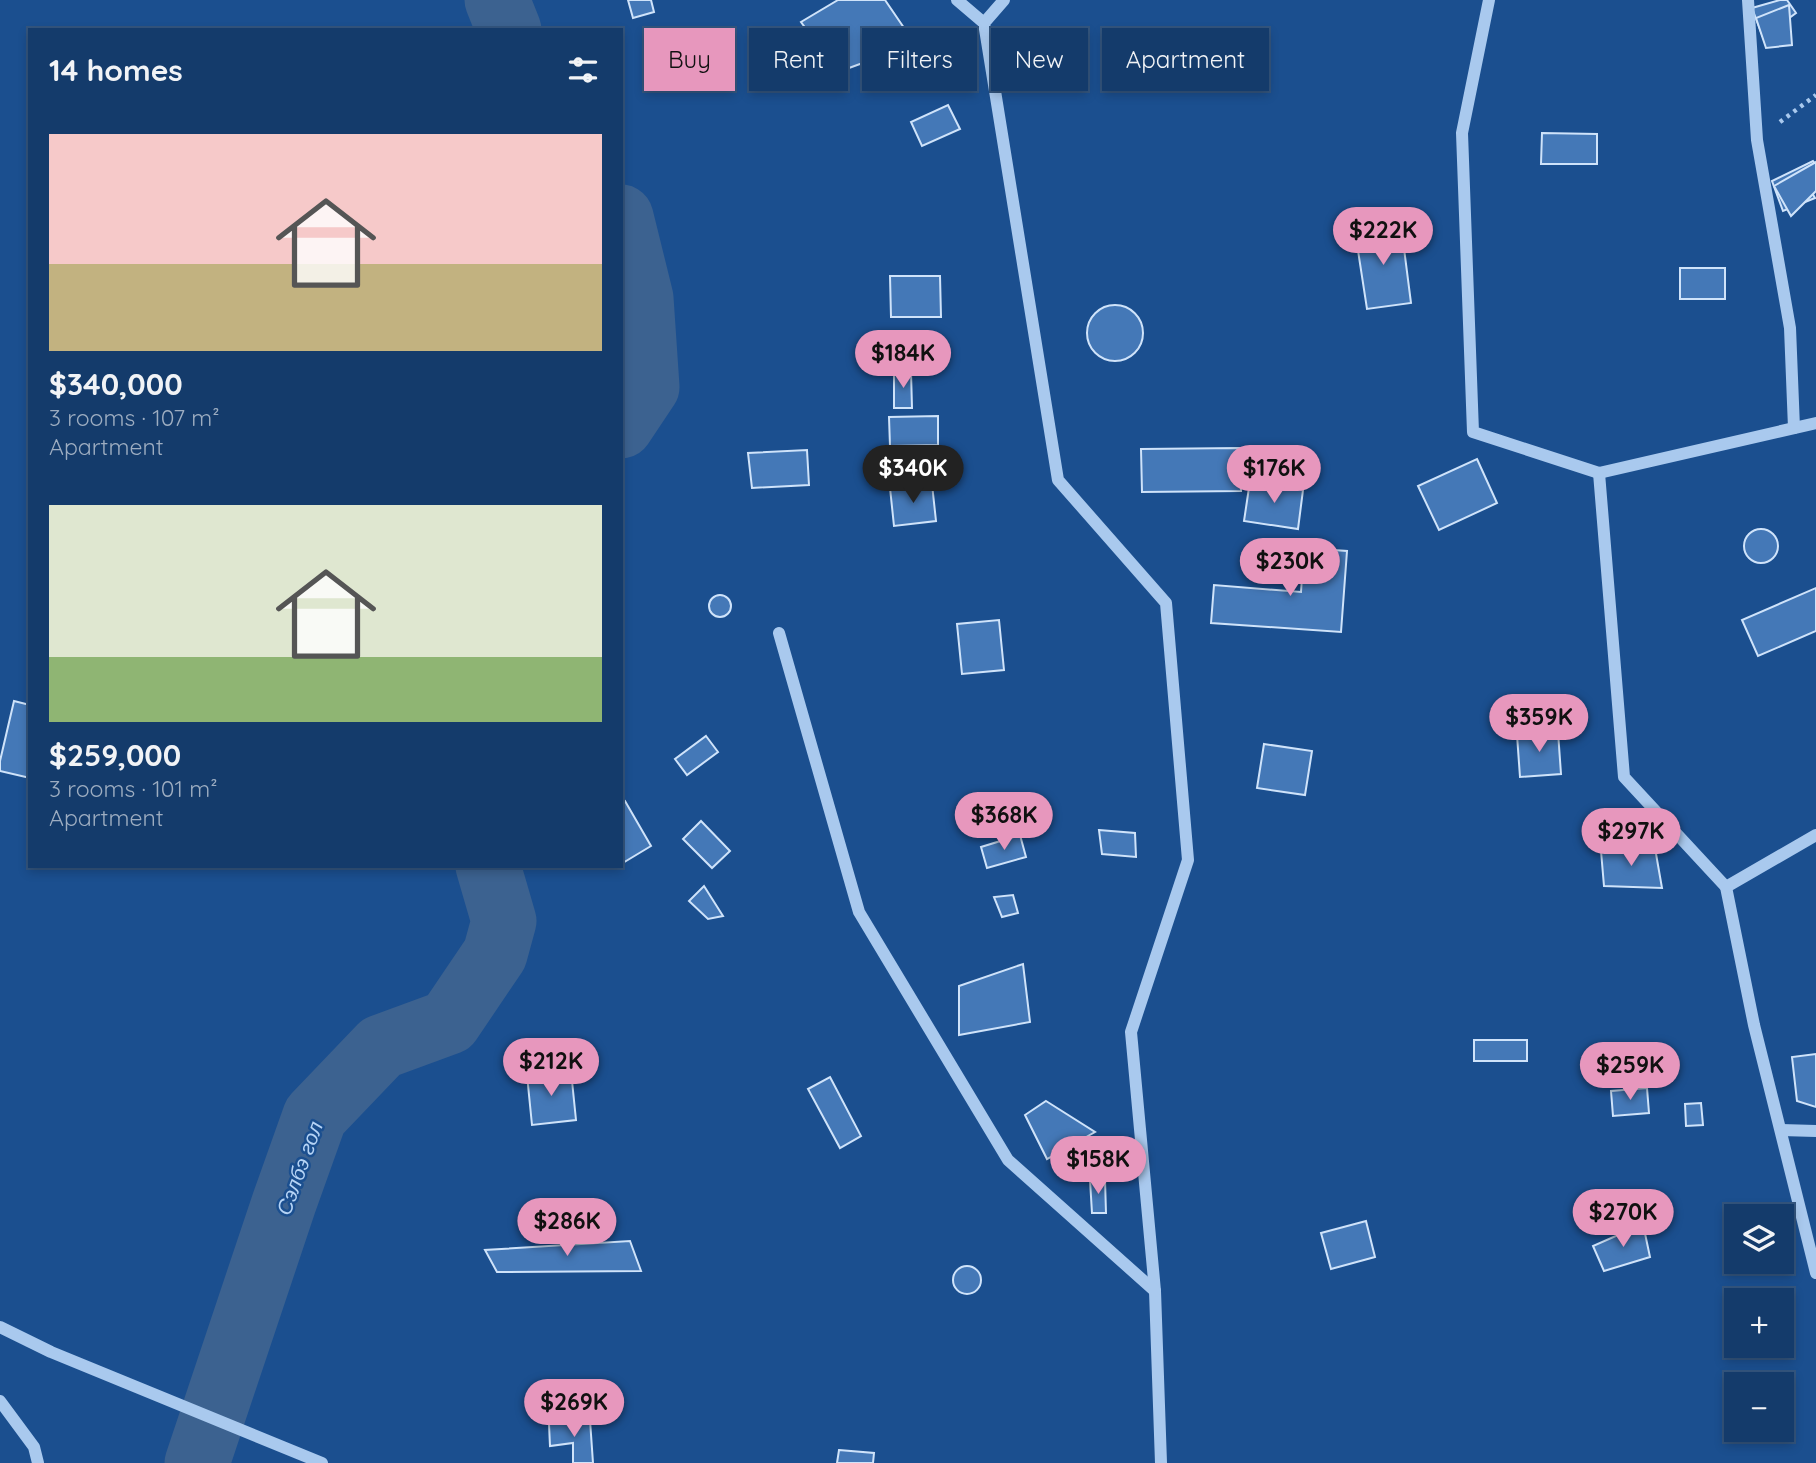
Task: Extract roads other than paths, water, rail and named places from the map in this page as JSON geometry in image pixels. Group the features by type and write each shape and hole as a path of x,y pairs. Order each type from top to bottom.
{"street":[{"path":"957,0 984,23 1058,480 1166,603 1188,860 1131,1032 1155,1291 1161,1463"},
{"path":"984,23 1004,0"},
{"path":"1489,0 1462,133 1473,432 1599,473 1816,423"},
{"path":"1748,0 1757,140 1790,328 1794,428"},
{"path":"1599,473 1625,777 1727,887 1754,1025 1816,1273"},
{"path":"779,633 859,912 1008,1160 1155,1291"},
{"path":"1727,887 1816,835"},
{"path":"1780,1130 1816,1130"},
{"path":"0,1327 51,1352 322,1463"},
{"path":"0,1401 34,1447 38,1463"}],"waterway":[{"name":"Сэлбэ гол","path":"497,0 508,28"},
{"name":"Сэлбэ гол","path":"623,225 641,298 647,387 623,423"},
{"name":"Сэлбэ гол","path":"197,1463 315,1116 381,1047 449,1022 495,954 504,921 489,868"}]}
